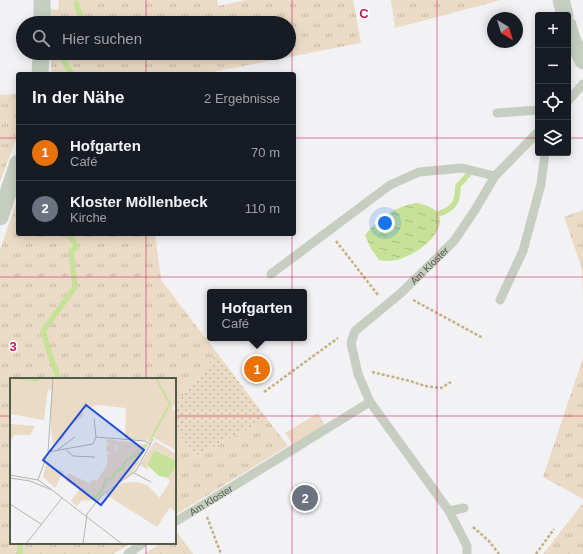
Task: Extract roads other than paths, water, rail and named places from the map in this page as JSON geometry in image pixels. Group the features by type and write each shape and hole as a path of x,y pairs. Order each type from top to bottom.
{"street":[{"path":"42,0 42,16"},
{"path":"561,0 564,12"},
{"path":"571,36 583,61"},
{"path":"40,72 41,60"},
{"path":"0,217 16,169"}],"lane":[{"path":"571,98 583,84"},
{"path":"497,113 535,110"},
{"name":"Am Kloster","path":"176,521 370,402 358,374 351,343 355,331 401,293 454,241 475,210 495,176 535,135"},
{"path":"500,300 523,251 541,184 546,156"},
{"path":"270,274 390,185 419,172 462,168 495,176"},
{"path":"370,402 449,511 467,546 467,554"},
{"path":"449,511 464,508"},
{"path":"128,554 142,544"}],"water":[{"path":"416,203 432,208 439,217 439,227 432,238 421,248 407,256 393,261 379,260 371,249 365,235 381,218 401,207"}],"waterway":[{"path":"76,3 81,16"},
{"path":"64,60 71,72"},
{"path":"438,214 448,210 454,204 456,201 458,186 468,175"},
{"path":"59,378 43,331 75,287 71,251 77,247 70,236"},
{"path":"20,544 20,554"}],"place":[{"name":"Hofgarten","path":"257,369"},
{"name":"Kloster Möllenbeck","path":"305,498"}]}
